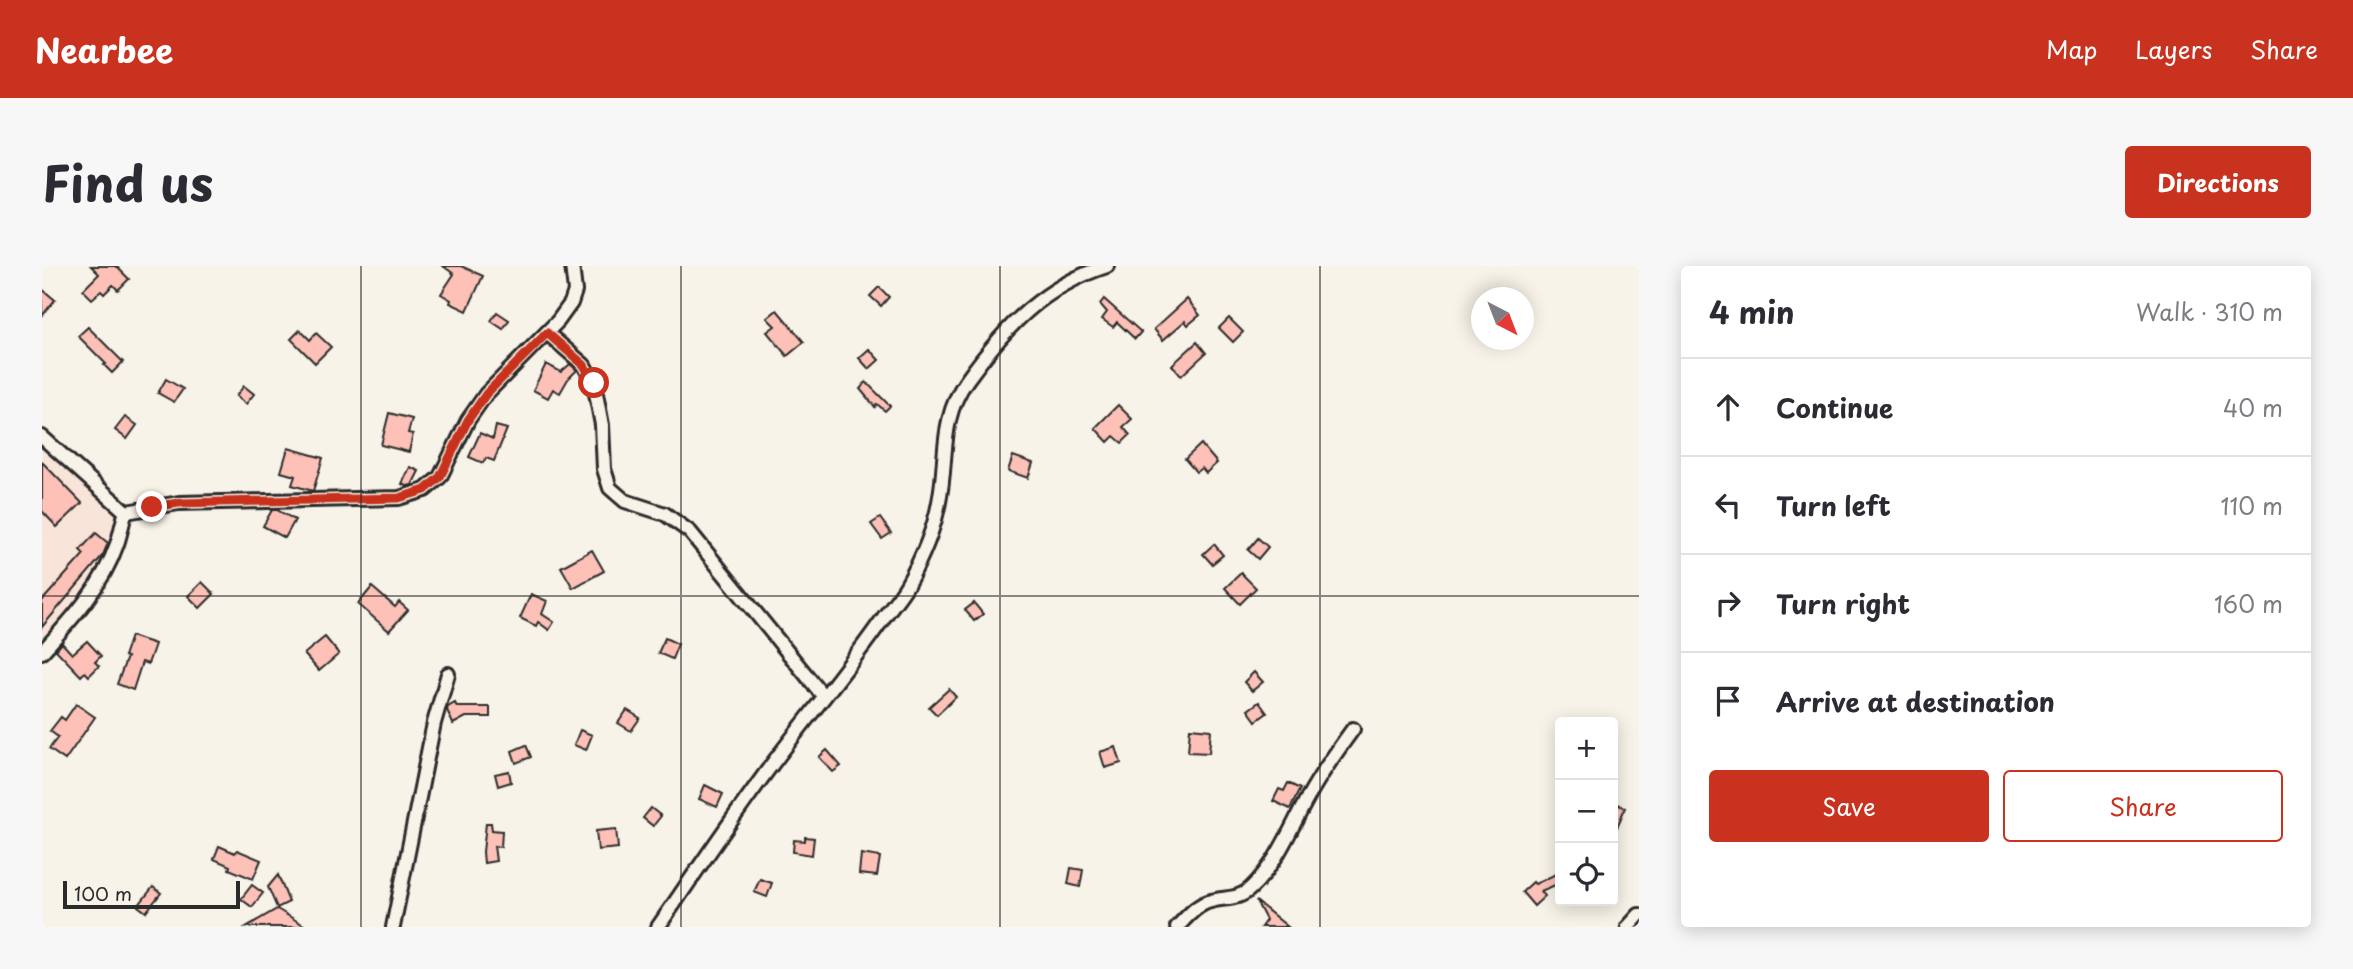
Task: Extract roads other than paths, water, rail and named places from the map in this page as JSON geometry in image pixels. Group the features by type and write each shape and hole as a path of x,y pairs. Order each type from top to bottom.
{"street":[{"path":"126,512 179,503 399,498 425,490 440,477 468,420 486,394 547,333 571,303 575,291 572,266"},
{"path":"658,927 724,831 860,652 906,585 932,531 940,501 947,424 954,399 1005,331 1034,303 1081,275 1107,266"},
{"path":"547,333 584,365 594,383 602,425 604,468 610,488 625,501 665,514 690,532 824,697"},
{"path":"42,437 126,512"},
{"path":"42,652 80,611 98,584 117,544 126,512"},
{"path":"393,927 434,723 448,674"},
{"path":"1177,927 1199,906 1209,901 1245,894 1253,886 1276,859 1309,796 1353,729"},
{"path":"1628,927 1639,915"}]}
